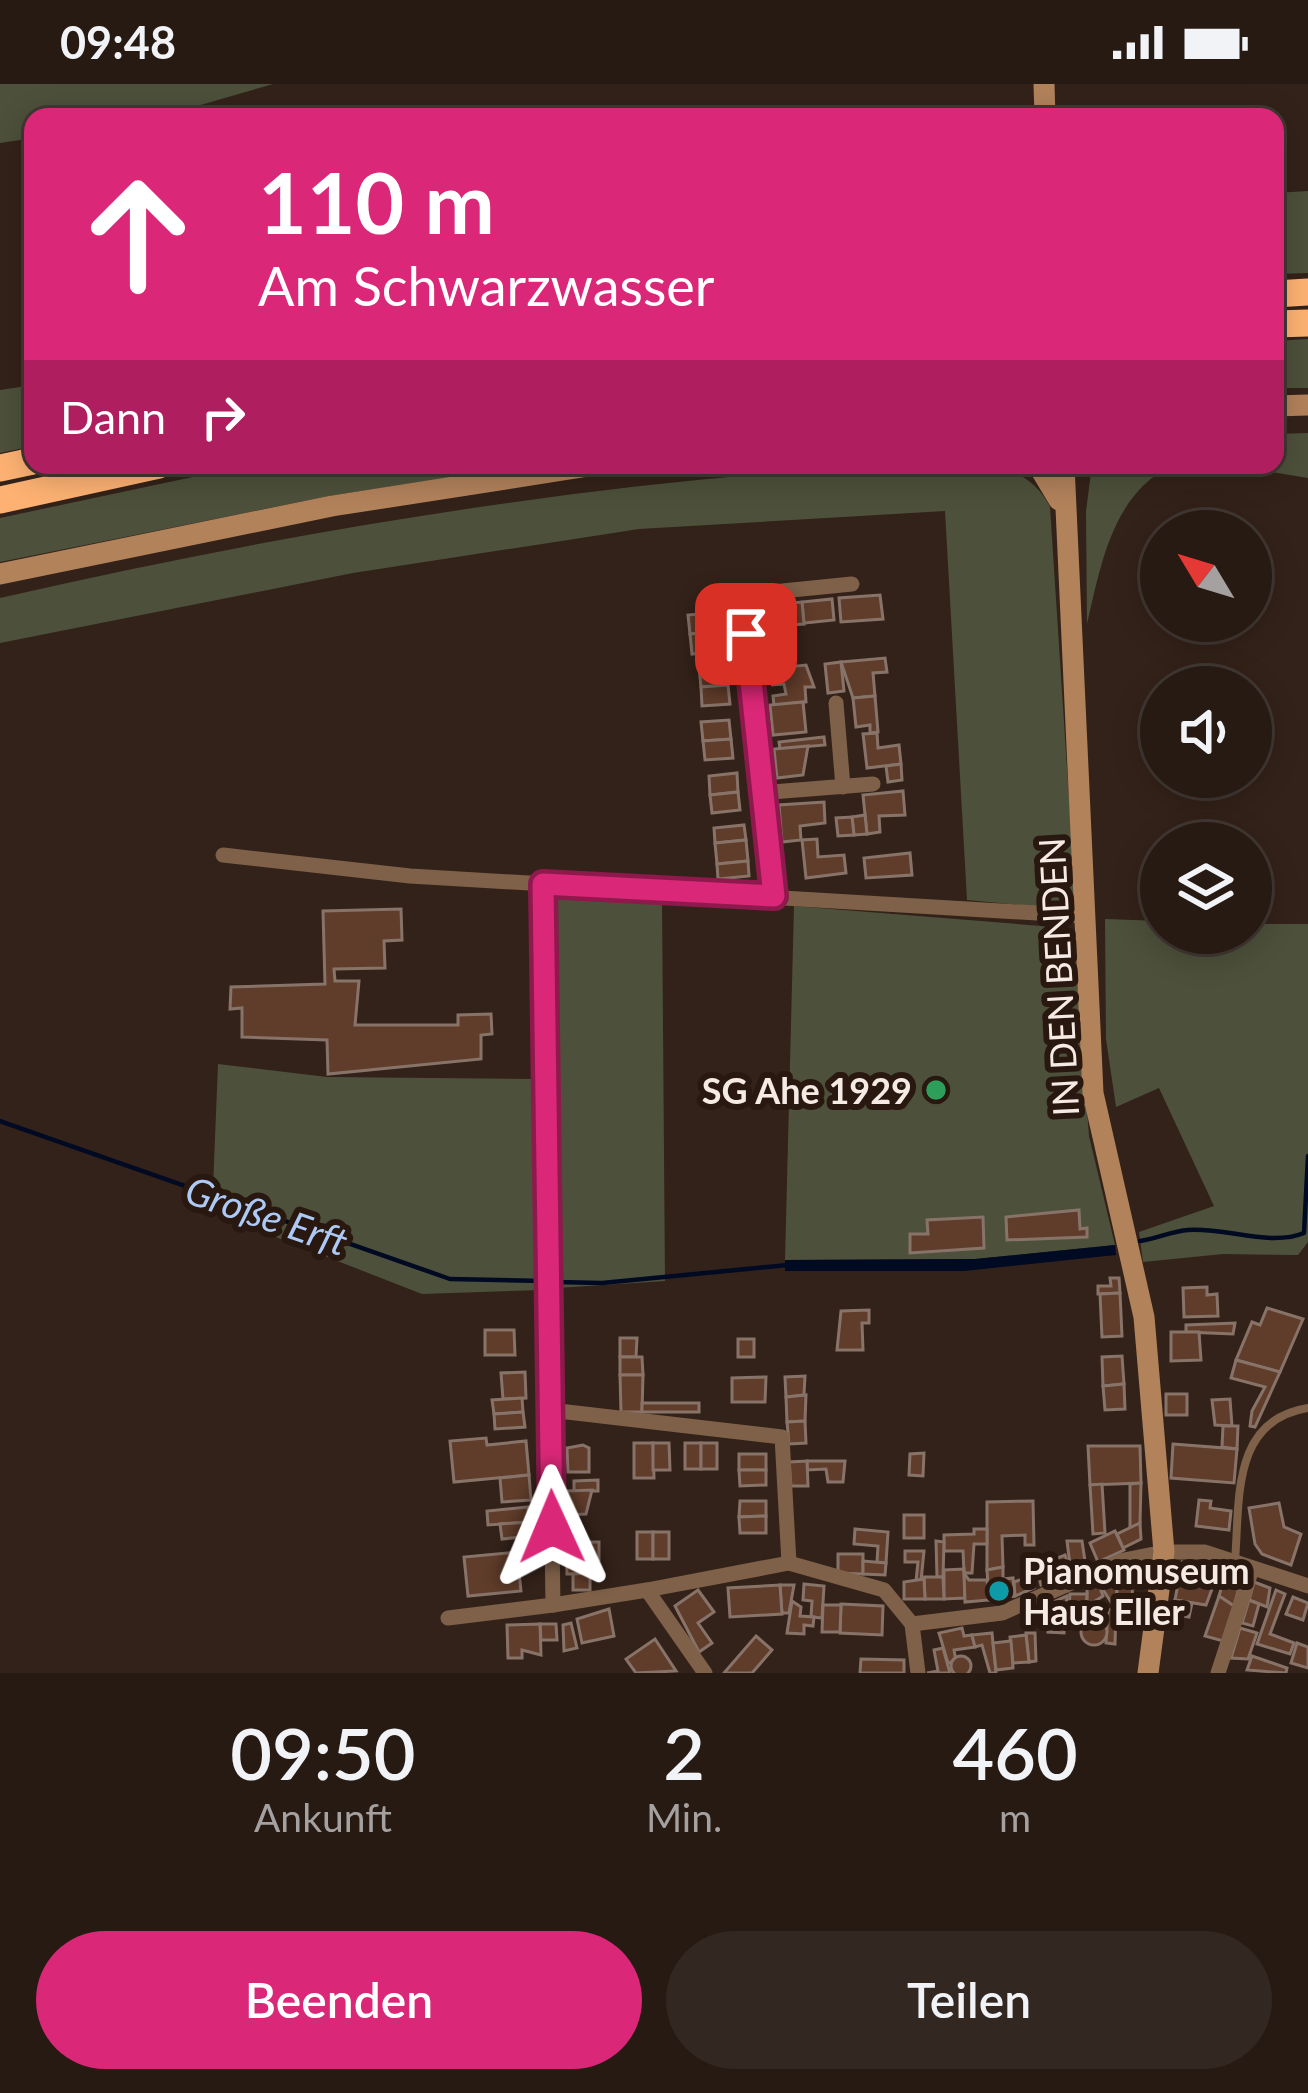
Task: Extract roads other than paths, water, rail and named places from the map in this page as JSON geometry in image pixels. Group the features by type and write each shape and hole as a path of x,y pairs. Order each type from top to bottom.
{"highway":[{"path":"0,500 118,474"}],"street":[{"path":"0,574 332,506 537,474"},
{"path":"1043,474 1063,511"},
{"name":"IN DEN BENDEN","path":"1064,474 1093,1093 1144,1318 1164,1552 1148,1673"},
{"path":"774,896 743,595 852,584"},
{"path":"836,703 843,787"},
{"path":"760,794 873,784"},
{"path":"223,855 543,884 1087,916"},
{"path":"543,884 553,1605"},
{"path":"550,1410 782,1437 789,1563"},
{"path":"912,1624 1002,1613 1124,1560 1164,1552 1205,1552 1308,1586"},
{"path":"448,1618 647,1590 789,1563 884,1589 912,1624 918,1673"},
{"path":"1218,1673 1243,1565"},
{"path":"647,1590 705,1673"}],"lane":[{"path":"1243,1565 1246,1449 1265,1426 1308,1408"}],"water":[{"path":"1115,1245 1116,1255 964,1271 785,1271 785,1260 975,1259"}],"waterway":[{"name":"Große Erft","path":"0,1121 450,1279 543,1281"},
{"name":"Große Erft","path":"1140,1241 1188,1230 1277,1238 1304,1233 1308,1156"},
{"name":"Große Erft","path":"555,1282 602,1283 788,1265"}],"place":[{"name":"SG Ahe 1929","path":"936,1090"},
{"name":"Pianomuseum Haus Eller","path":"999,1591"}]}
